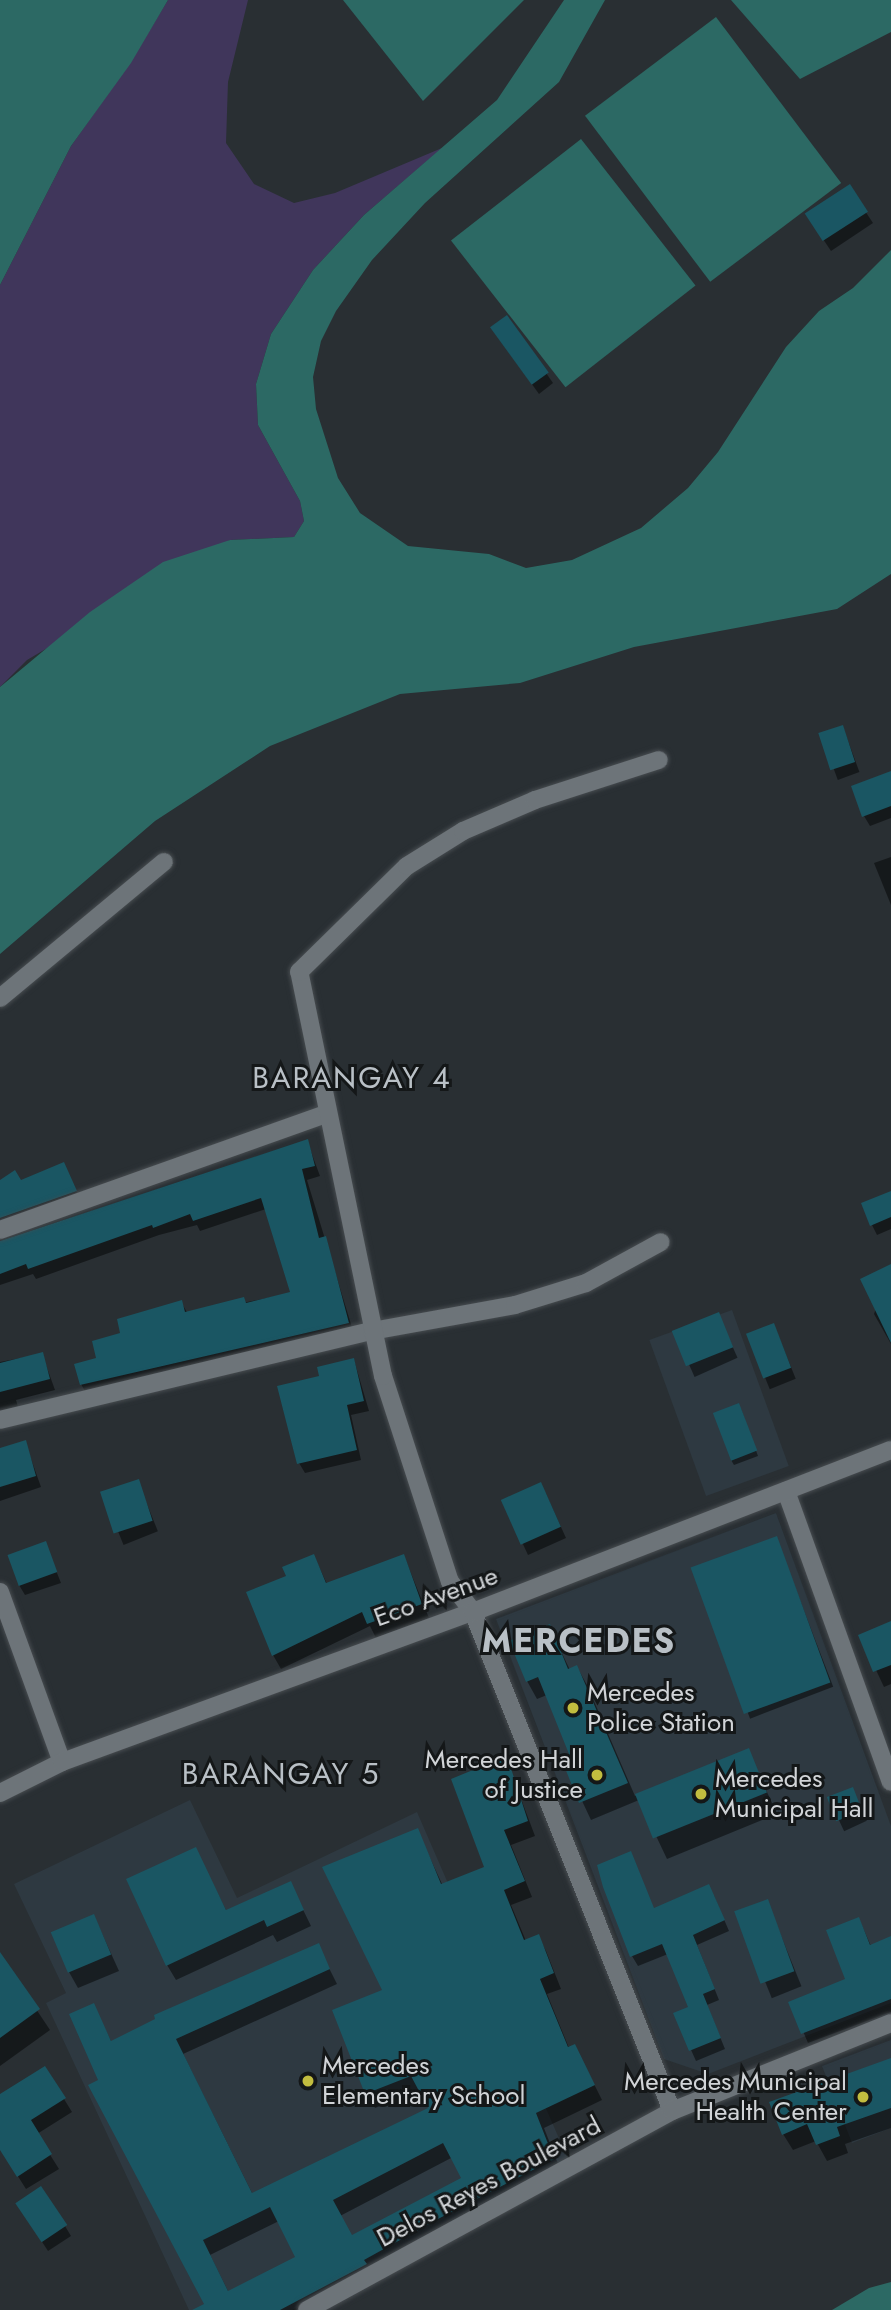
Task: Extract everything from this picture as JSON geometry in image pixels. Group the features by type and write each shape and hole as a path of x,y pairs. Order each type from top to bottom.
{"street":[{"path":"659,760 535,800 463,831 407,866 299,972 325,1114 372,1331 426,1518 450,1582 473,1612 673,2111"},
{"path":"0,998 164,862"},
{"path":"0,1230 325,1114"},
{"path":"0,1420 372,1331 514,1305 586,1283 661,1242"},
{"name":"Eco Avenue","path":"0,1793 62,1762 473,1612 891,1450"},
{"path":"786,1491 891,1782"},
{"path":"0,1592 62,1762"},
{"name":"Delos Reyes Boulevard","path":"307,2310 673,2111 891,2023"}],"shaded area":[{"path":"0,0 168,0 131,63 71,146 0,285"},
{"path":"168,0 248,0 228,82 226,143 254,184 294,203 335,193 442,148 364,215 313,270 271,334 256,384 258,425 300,501 304,521 294,537 230,540 27,660 0,687 0,285 71,146 130,63"},
{"path":"343,0 524,0 423,101"},
{"path":"564,0 605,0 559,82 425,203 372,260 336,311 321,341 313,377 316,409 338,478 360,513 408,546 489,554 526,568 572,560 641,528 688,488 718,452 786,347 819,311 853,288 891,250 891,574 837,609 634,647 520,683 400,694 270,746 155,821 0,954 0,687 90,612 163,562 230,540 294,537 304,521 300,501 258,425 256,384 271,334 313,270 364,215 497,100"},
{"path":"731,0 891,0 891,32 800,79"},
{"path":"716,17 841,183 710,282 585,116"},
{"path":"581,139 696,286 565,387 451,241"},
{"path":"732,1310 789,1466 706,1496 649,1340"},
{"path":"776,1513 891,1826 891,2003 708,2074 664,2059 496,1619"},
{"name":"Mercedes Elementary School","path":"190,1800 237,1898 417,1812 568,2159 292,2310 189,2310 46,2003 66,1993 14,1884"},
{"name":"Mercedes Municipal Health Center","path":"891,2040 891,2128 852,2143 822,2066"},
{"path":"891,2282 891,2310 832,2310 869,2288"}],"building":[{"path":"850,184 868,212 823,241 805,213"},
{"path":"507,315 549,372 532,385 490,327"},
{"path":"843,725 855,762 830,770 818,733"},
{"path":"891,771 891,806 862,817 851,786"},
{"path":"308,1139 315,1166 302,1169 319,1238 326,1236 349,1323 80,1385 74,1364 96,1358 92,1341 120,1333 117,1319 182,1300 185,1312 244,1297 246,1303 290,1292 261,1198 193,1221 190,1214 153,1228 152,1225 28,1269 26,1264 0,1274 0,1241"},
{"path":"64,1162 77,1191 0,1218 0,1180 15,1170 21,1180"},
{"path":"891,1191 891,1217 870,1226 861,1203"},
{"path":"891,1264 891,1343 860,1279"},
{"path":"719,1312 733,1347 686,1366 672,1331"},
{"path":"774,1323 791,1368 763,1379 746,1334"},
{"path":"43,1352 50,1379 0,1392 0,1363"},
{"path":"354,1358 364,1401 347,1405 357,1450 297,1464 277,1386 319,1376 317,1367"},
{"path":"739,1403 757,1451 731,1461 713,1413"},
{"path":"26,1440 36,1476 0,1487 0,1448"},
{"path":"139,1479 153,1521 114,1534 100,1492"},
{"path":"541,1482 561,1527 521,1545 501,1500"},
{"path":"777,1536 830,1683 744,1714 691,1567"},
{"path":"46,1541 57,1572 19,1586 7,1555"},
{"path":"314,1554 326,1583 404,1554 422,1604 367,1624 362,1612 272,1656 246,1592 286,1576 282,1567"},
{"path":"891,1621 891,1665 873,1672 858,1635"},
{"path":"550,1624 568,1669 577,1665 628,1783 579,1803 565,1768 573,1764 538,1677 526,1682 509,1641"},
{"name":"Mercedes Municipal Hall","path":"749,1748 767,1793 653,1839 635,1794"},
{"path":"507,1756 528,1821 504,1830 525,1881 504,1890 524,1940 539,1934 554,1973 540,1979 568,2047 575,2044 595,2085 536,2113 554,2159 364,2260 367,2264 280,2310 192,2310 204,2304 88,2085 98,2080 69,2014 94,2003 111,2041 155,2019 154,2015 319,1943 330,1969 176,2039 252,2193 428,2108 411,2076 365,2094 332,2010 382,1990 322,1867 418,1828 441,1884 484,1867 451,1779","holes":["443,2143 461,2178 352,2235 333,2200","270,2207 295,2257 228,2291 203,2240"]},
{"path":"853,1787 862,1811 836,1821 827,1797"},
{"path":"196,1847 226,1910 291,1881 304,1910 267,1927 264,1920 166,1966 126,1879"},
{"path":"631,1851 654,1908 709,1884 725,1920 693,1935 715,1989 703,1994 721,2038 689,2051 673,2013 688,2007 662,1944 630,1957 603,1887 597,1865"},
{"path":"768,1899 794,1971 761,1984 734,1911"},
{"path":"94,1914 111,1955 68,1973 51,1932"},
{"path":"859,1917 870,1945 891,1936 891,1999 801,2034 788,2002 845,1979 826,1930"},
{"path":"0,1952 40,2009 0,2038"},
{"path":"891,2058 891,2108 837,2127 840,2136 816,2145 807,2124 782,2135 769,2102"},
{"path":"45,2066 66,2098 31,2120 52,2154 17,2177 0,2150 0,2094"},
{"path":"41,2186 67,2225 42,2242 15,2203"}],"place":[{"name":"Mercedes Police Station","path":"573,1708"},
{"name":"Mercedes Hall of Justice","path":"597,1775"},
{"name":"Mercedes Municipal Hall","path":"701,1794"},
{"name":"Mercedes Elementary School","path":"308,2081"},
{"name":"Mercedes Municipal Health Center","path":"863,2097"}],"district":[{"name":"BARANGAY 4","path":"352,1078"},
{"name":"MERCEDES","path":"579,1641"},
{"name":"BARANGAY 5","path":"281,1774"}]}
